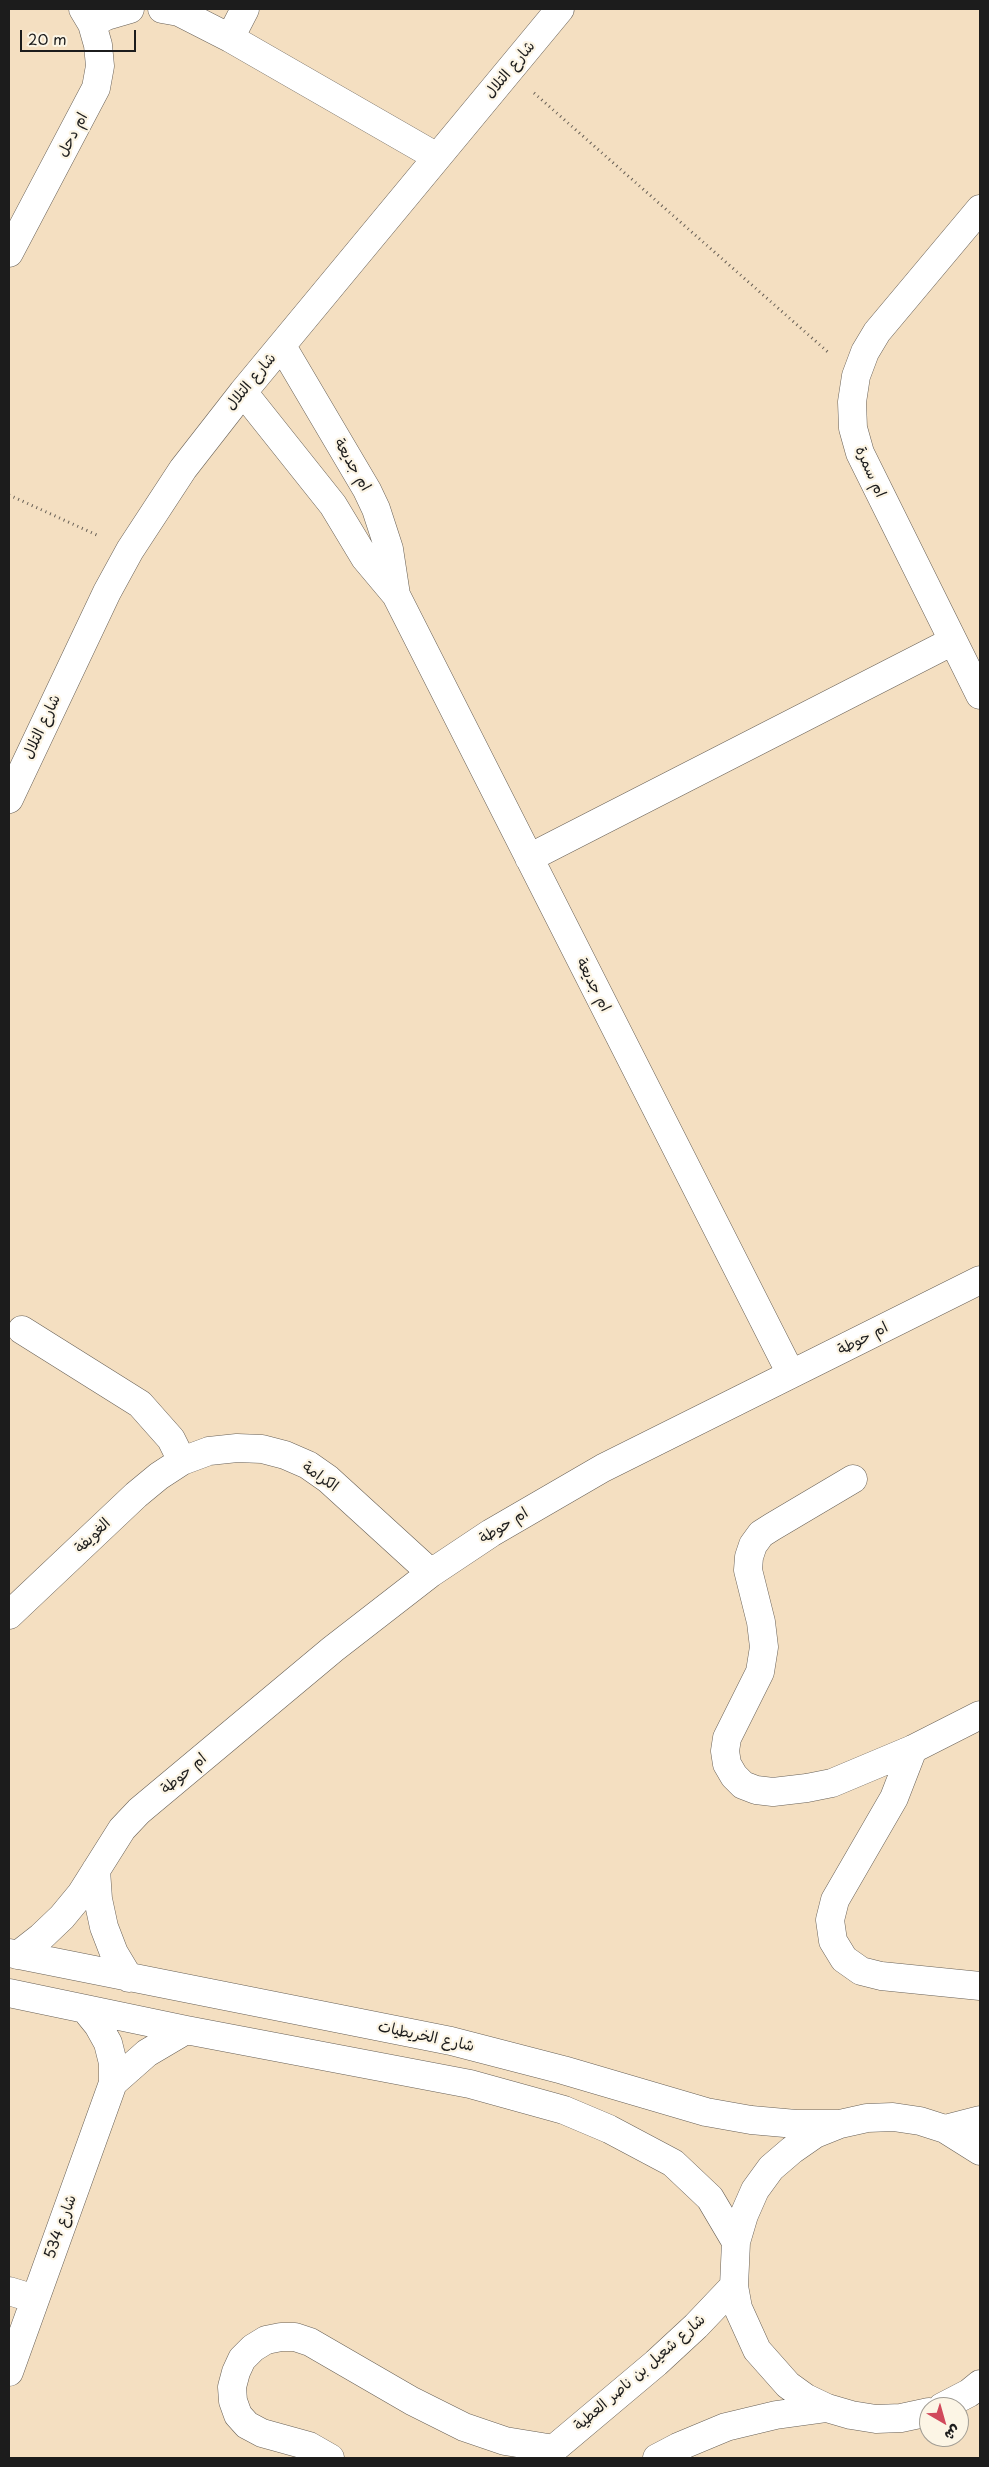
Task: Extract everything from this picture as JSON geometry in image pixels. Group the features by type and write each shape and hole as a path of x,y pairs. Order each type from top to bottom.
{"street":[{"path":"87,16 106,16 130,9"},
{"path":"162,9 179,12 230,38 437,157"},
{"path":"230,38 245,9"},
{"name":"شارع التلال","path":"9,799 90,626 130,550 183,469 243,392 560,9"},
{"name":"ام دحل","path":"9,254 88,108 96,88 100,66 98,45 87,16"},
{"name":"ام سمرة","path":"980,209 877,332 865,352 856,376 852,402 853,428 860,453 952,642 980,695"},
{"name":"ام جديعة","path":"282,346 367,490 389,548 396,594"},
{"name":"ام جديعة","path":"243,392 333,505 365,558 396,594 791,1374"},
{"path":"529,858 952,642"},
{"name":"ام حوطة","path":"13,1954 41,1937 62,1917 96,1870 122,1829 139,1811 362,1626 431,1574 546,1499 604,1468 980,1280"},
{"path":"22,1330 140,1404 171,1439 182,1461"},
{"name":"الكرامة","path":"182,1461 208,1452 237,1448 262,1449 286,1455 308,1465 328,1479 431,1574"},
{"name":"الغويفة","path":"9,1615 136,1495 182,1461"},
{"path":"853,1479 761,1534 753,1545 748,1570 761,1622 764,1653 760,1672 727,1738 725,1751 727,1764 734,1776 744,1785 756,1790 781,1791 832,1782 913,1749 980,1715"},
{"path":"913,1749 894,1798 835,1900 830,1920 832,1941 844,1959 861,1971 881,1976 980,1986"},
{"path":"96,1870 98,1899 104,1927 114,1953 130,1978"},
{"name":"شارع الخريطيات","path":"13,1954 451,2041 706,2112 796,2124 840,2124"},
{"path":"9,1993 186,2030 470,2084 564,2110 609,2129 673,2163 710,2198 736,2242"},
{"name":"شارع 534","path":"9,2372 113,2083 113,2063 108,2043 98,2025 85,2009"},
{"name":"شارع 534","path":"113,2083 147,2053 186,2030"},
{"path":"919,2413 901,2418 876,2419 827,2408 806,2398 788,2385 757,2350 738,2308 734,2286 736,2242 744,2215 755,2190 771,2168 815,2134 840,2124 867,2118 893,2117 920,2121 945,2130 980,2151"},
{"path":"945,2130 980,2120"},
{"name":"شارع شعيل بن ناصر العطية","path":"548,2453 656,2363 696,2326 734,2286"},
{"path":"9,2291 35,2299"},
{"path":"330,2458 308,2446 262,2433 247,2425 238,2416 233,2402 232,2387 242,2359 253,2348 266,2340 281,2337 295,2337 310,2342 412,2401 455,2423 505,2441 548,2453"},
{"path":"958,2397 980,2384"},
{"path":"657,2458 726,2427 776,2415 827,2408"}],"path":[{"path":"509,71 856,376"},
{"path":"9,495 130,550"}]}
